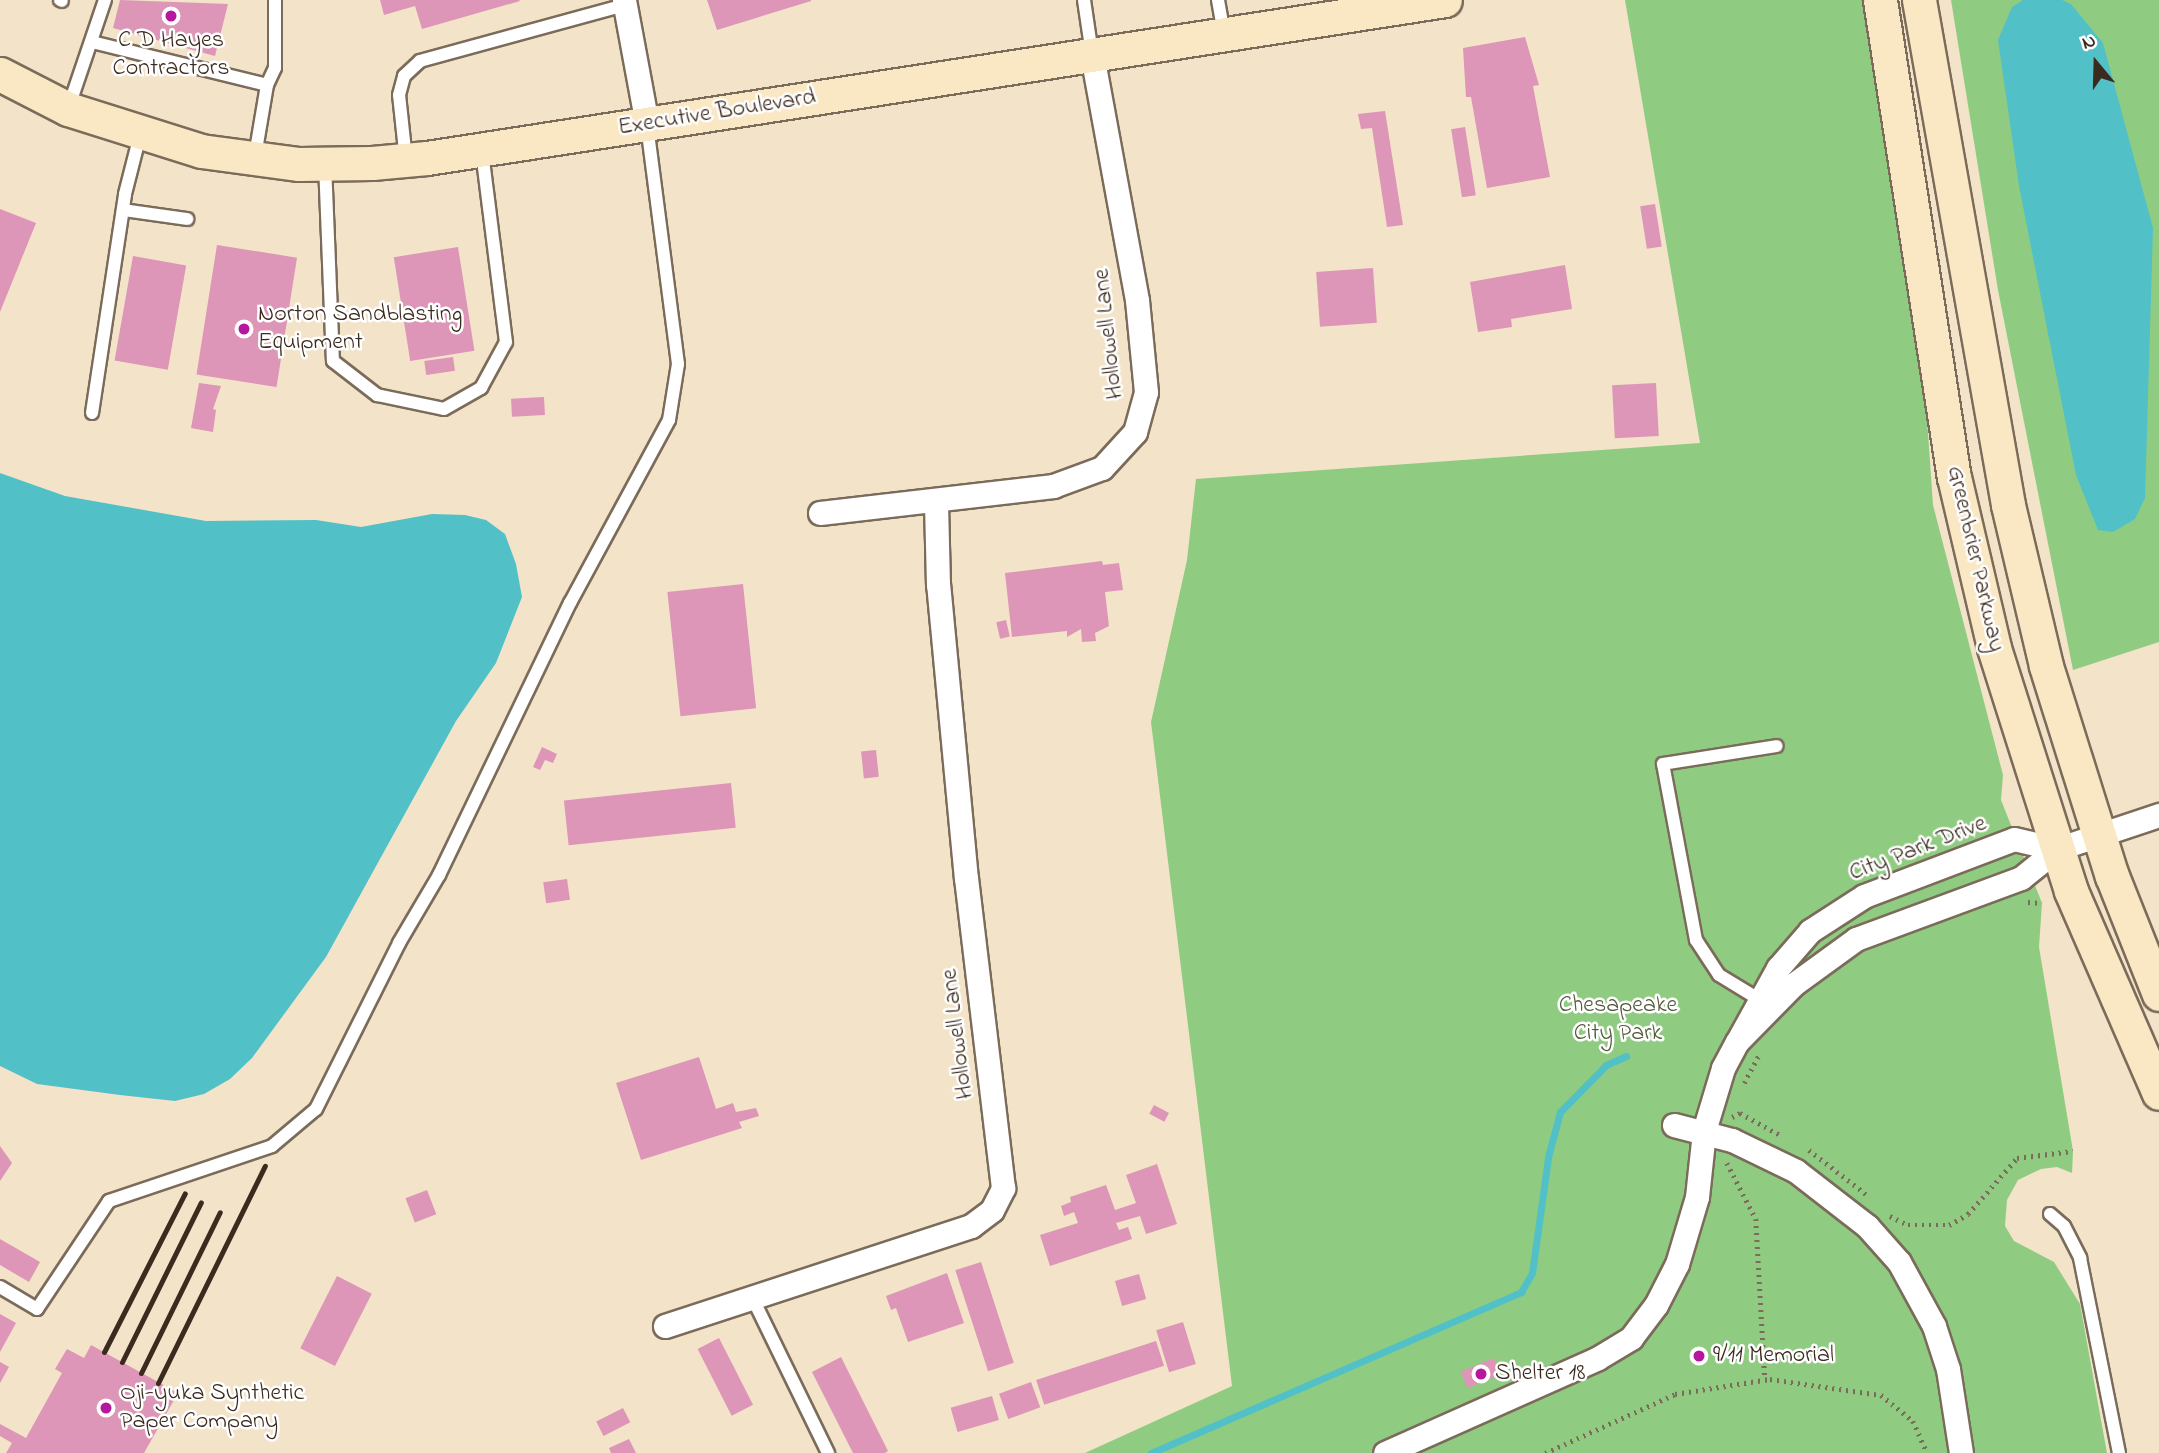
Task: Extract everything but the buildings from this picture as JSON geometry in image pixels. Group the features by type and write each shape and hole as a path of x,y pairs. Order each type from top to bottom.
{"main road":[{"name":"Greenbrier Parkway","path":"1880,0 1954,477 1994,648 2057,849 2102,970 2159,1093"},
{"name":"Greenbrier Parkway","path":"1919,0 2008,505 2046,666 2099,835 2159,994"},
{"name":"Executive Boulevard","path":"0,74 68,109 139,135 254,160 325,164 406,160 1434,1"}],"street":[{"path":"625,2 647,124"},
{"name":"Hollowell Lane","path":"820,513 936,502 1075,480 1102,468 1124,447 1143,412 1146,392 1137,300 1092,54"},
{"name":"Hollowell Lane","path":"665,1326 971,1226 992,1210 1003,1188 963,853 938,585 936,502"},
{"path":"2057,849 2159,815"},
{"name":"City Park Drive","path":"1766,1004 1778,968 1810,932 1864,896 2014,839 2057,849"},
{"name":"City Park Drive","path":"1385,1453 1598,1358 1631,1338 1656,1305 1677,1264 1697,1197 1704,1131 1723,1068 1737,1042 1766,1004 1856,939 2021,878 2057,849"},
{"path":"1674,1125 1704,1131 1749,1147 1807,1178 1867,1226 1899,1262 1934,1326 1948,1370 1961,1453"}],"lane":[{"path":"68,109 105,0"},
{"path":"254,160 267,85 275,68 275,0"},
{"path":"1091,0 1084,0 1092,54"},
{"path":"1218,0 1224,34"},
{"path":"406,160 400,95 404,76 420,61 625,2"},
{"path":"92,42 267,85"},
{"path":"0,1287 37,1309 109,1201 272,1146 316,1109 323,1097 399,943 439,875 570,603 669,420 678,364 647,124"},
{"path":"92,413 123,210 139,135"},
{"path":"325,164 333,361 377,395 444,409 481,388 506,342 482,150"},
{"path":"123,210 187,219"},
{"path":"1766,1004 1719,975 1696,940 1663,764 1777,746"},
{"path":"2050,1214 2064,1226 2080,1258 2119,1453"},
{"path":"752,1297 828,1453"}],"path":[{"path":"2020,903 2042,903"},
{"path":"1740,1090 1767,1040"},
{"path":"1737,1101 1740,1113"},
{"path":"1545,1453 1675,1394 1770,1379 1881,1395 1913,1421 1927,1453"}],"green space":[{"name":"Chesapeake City Park","path":"1625,0 1863,0 1925,390 1933,505 2003,775 2001,800 2042,903 2039,947 2073,1151 2072,1173 2057,1167 2041,1169 2018,1180 2007,1200 2005,1226 2014,1241 2054,1262 2080,1304 2107,1453 1085,1453 1232,1386 1151,722 1187,560 1196,479 1700,443"},
{"path":"1951,0 2159,0 2159,642 2073,670 1998,290"}],"water":[{"path":"2023,0 2062,0 2071,4 2103,43 2153,228 2145,498 2135,519 2113,532 2098,530 2076,475 2019,186 1998,40 2012,7"},
{"path":"0,473 65,496 206,521 316,520 361,527 432,514 465,515 486,520 505,534 516,564 522,597 496,663 456,721 326,957 252,1058 230,1079 204,1094 175,1101 37,1084 0,1066"}],"waterway":[{"path":"1151,1453 1521,1292 1532,1273 1548,1157 1560,1112 1606,1065 1626,1056"}],"railway":[{"path":"158,1383 265,1166"},
{"path":"104,1352 185,1193"},
{"path":"122,1362 201,1202"},
{"path":"141,1373 220,1212"}],"place":[{"name":"C D Hayes Contractors","path":"171,16"},
{"name":"Norton Sandblasting Equipment","path":"244,329"},
{"name":"9/11 Memorial","path":"1699,1356"},
{"name":"Shelter 18","path":"1481,1374"},
{"name":"Oji-yuka Synthetic Paper Company","path":"106,1408"}]}
